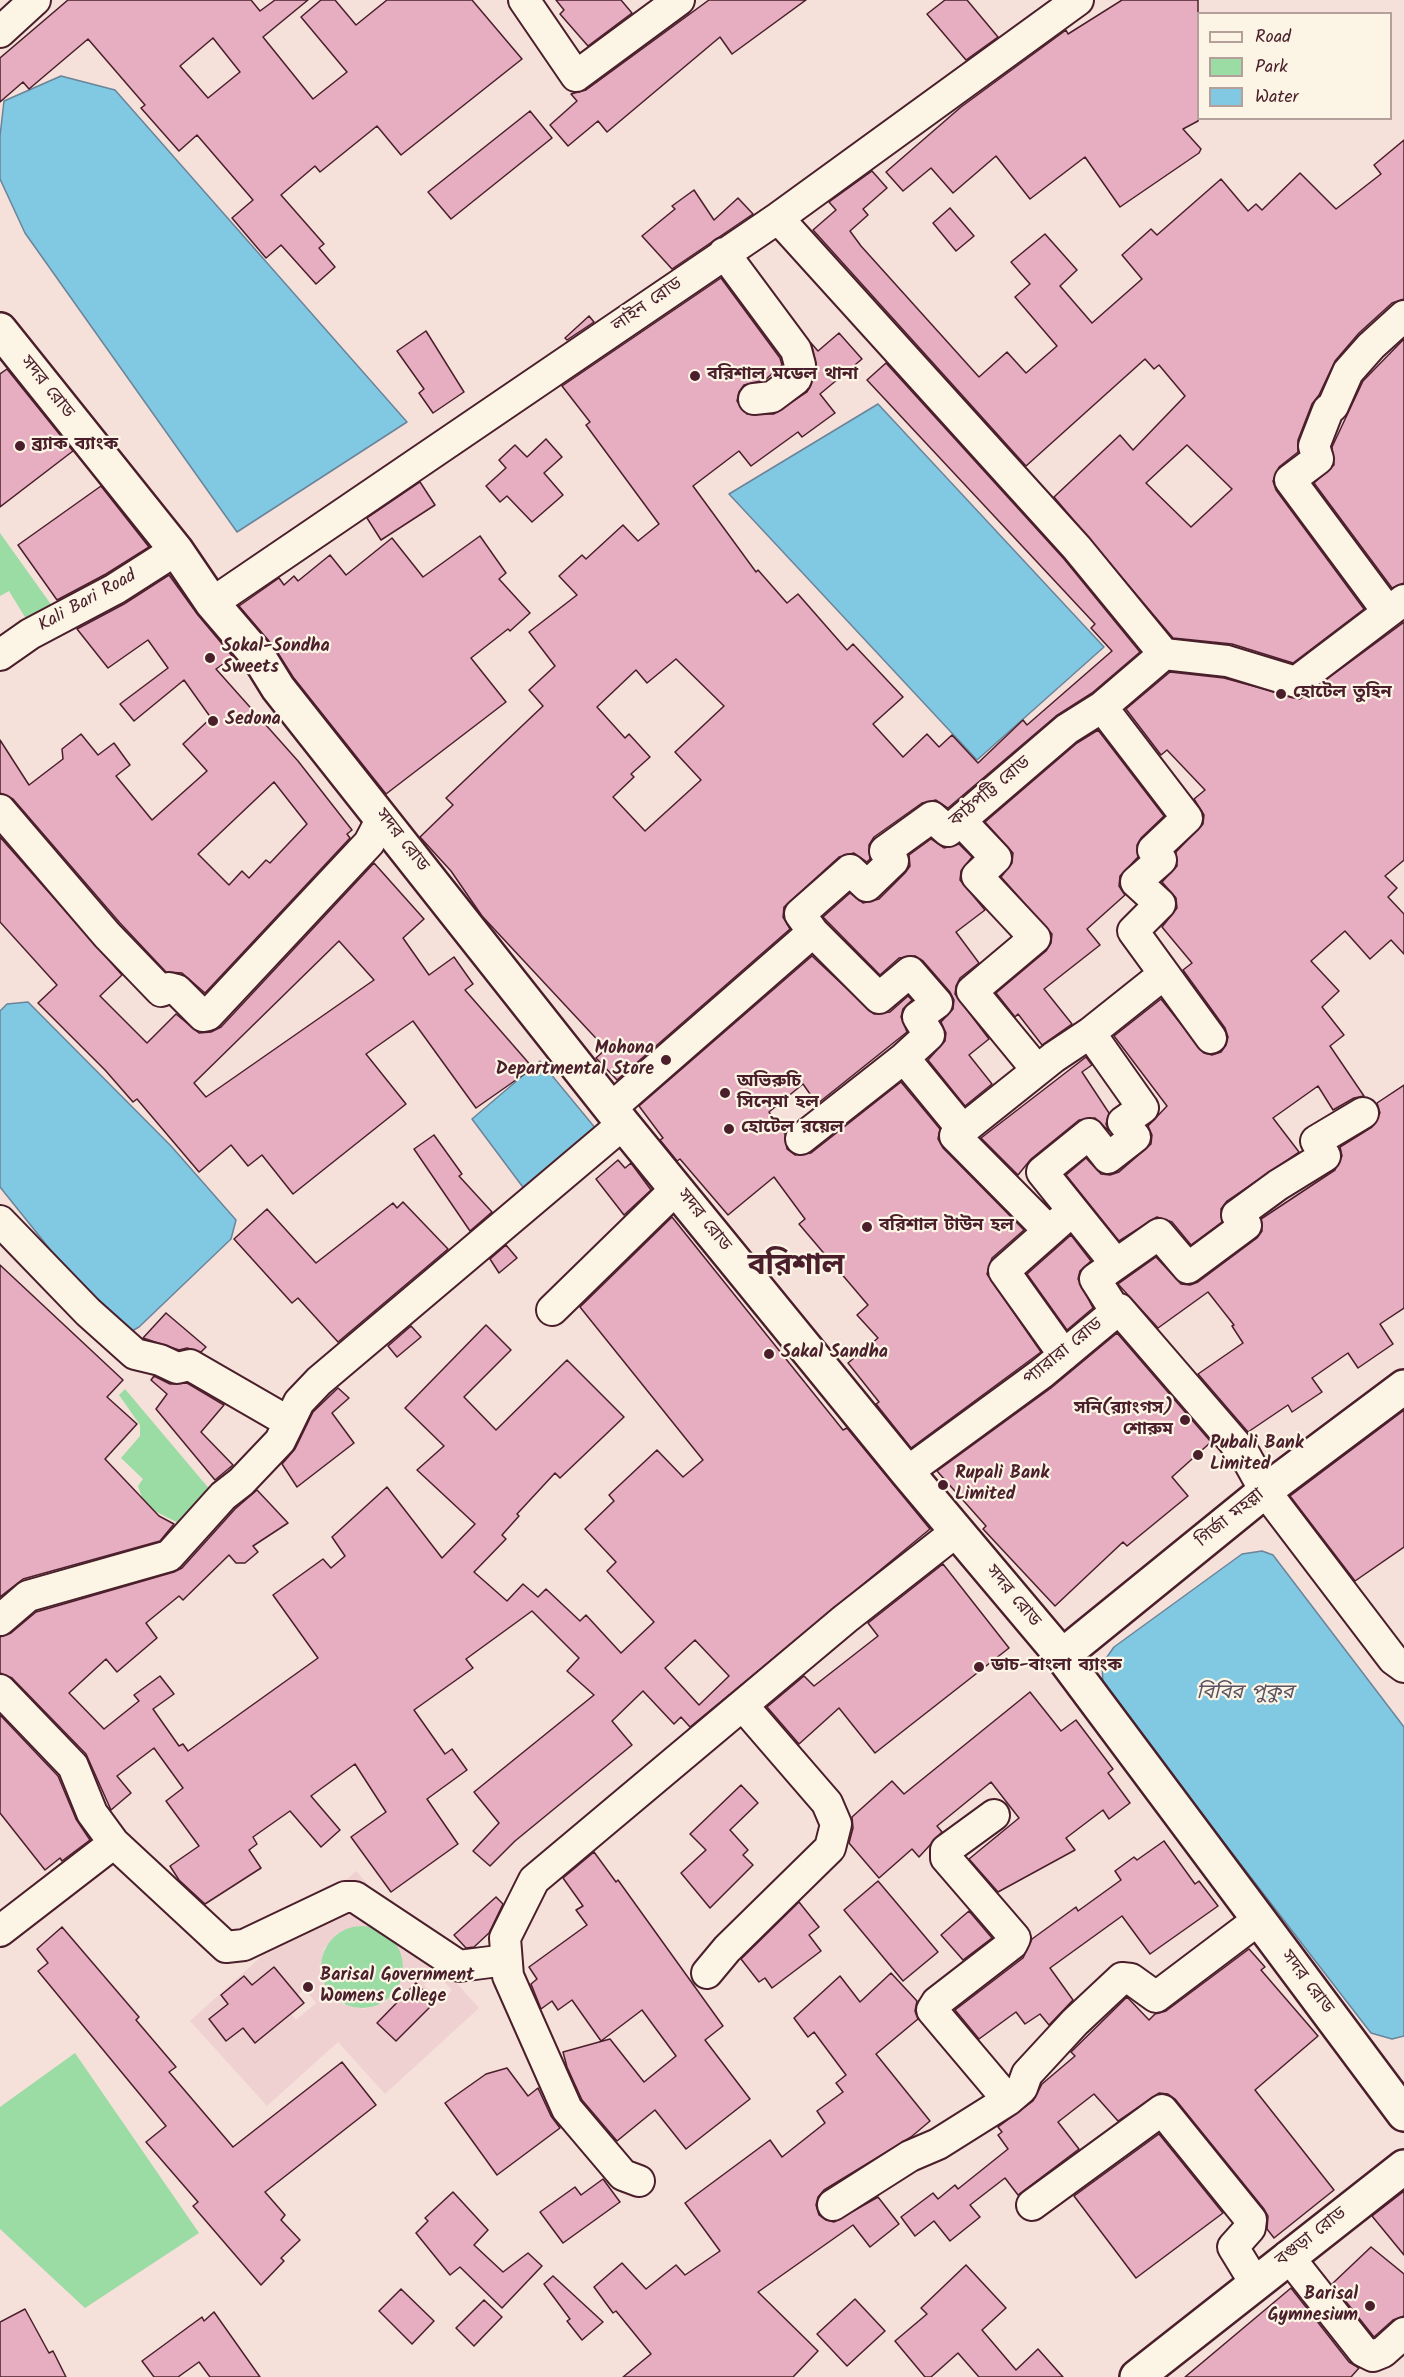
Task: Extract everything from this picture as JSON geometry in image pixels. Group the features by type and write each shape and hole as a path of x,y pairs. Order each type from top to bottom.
{"main road":[{"name":"সদর রোড","path":"0,330 176,550 213,603 616,1117 907,1472 1062,1656 1258,1920 1399,2097"},
{"name":"গির্জা মহল্লা","path":"1062,1656 1265,1491 1404,1387"},
{"name":"বগুড়া রোড","path":"1137,2377 1404,2167"}],"street":[{"path":"0,32 35,0"},
{"path":"524,0 576,76 679,0"},
{"name":"লাইন রোড","path":"213,603 778,218 1078,0"},
{"path":"778,218 1077,548 1164,654 1227,662 1296,682 1396,606 1290,480 1318,459 1314,446 1328,410 1333,406 1348,372 1371,346 1404,316"},
{"path":"724,253 796,350 800,365 796,379 772,397 754,399"},
{"name":"Kali Bari Road","path":"0,656 30,634 115,589 176,550"},
{"name":"কাঠপট্টি রোড","path":"813,932 800,914 850,870 867,886 893,861 885,851 932,817 948,831 1067,729 1102,706 1164,654"},
{"path":"1102,706 1187,818 1153,850 1161,860 1136,882 1160,904 1133,931 1211,1038"},
{"path":"0,810 107,936 161,991 169,988 177,990 203,1016 208,1015 369,843 382,818"},
{"path":"961,820 996,858 977,876 1035,938 972,990 1037,1070"},
{"path":"0,1620 28,1596 169,1556 223,1496 241,1482 280,1441 287,1421 299,1402 319,1381 616,1117 813,932 879,998 910,972 936,1004 918,1017 929,1035 904,1058 801,1139"},
{"path":"1049,1232 956,1136 1037,1070 1090,1033 1164,974"},
{"path":"1090,1033 1143,1108 1123,1122 1135,1137 1108,1158 1089,1134 1042,1172 1116,1264"},
{"path":"904,1058 963,1130"},
{"path":"1116,1311 1095,1279 1160,1234 1188,1268 1246,1225 1237,1215 1278,1185 1325,1156 1316,1141 1363,1113"},
{"path":"552,1310 676,1189"},
{"path":"1064,1355 1004,1271 1073,1210"},
{"path":"0,1221 88,1312 135,1354 160,1360 177,1368 190,1365 287,1421"},
{"name":"প্যারারা রোড","path":"907,1472 1064,1355 1119,1309 1245,1455 1265,1491 1393,1659 1404,1667"},
{"path":"639,2181 623,2175 567,2109 508,1976 505,1938 534,1880 744,1707 845,1619 957,1531"},
{"path":"0,1690 73,1766 92,1813 114,1843 225,1947 244,1945 345,1897 355,1897 459,1966 507,1960"},
{"path":"707,1973 727,1949 830,1848 836,1824 826,1803 744,1707"},
{"path":"994,1815 946,1850 946,1858 1016,1938 1012,1944 937,2002 932,2010 1008,2100"},
{"path":"0,1931 114,1843"},
{"path":"833,2205 910,2156 939,2144 1008,2100 1022,2088 1027,2074 1075,2022 1122,1978 1131,1979 1156,1997 1258,1920"},
{"path":"1032,2205 1162,2110 1251,2220 1251,2228 1233,2247 1255,2283"},
{"path":"1288,2256 1364,2351 1373,2356 1383,2352 1404,2332"}],"shaded area":[{"name":"Barisal Government Womens College","path":"356,1871 479,2008 385,2094 338,2042 267,2106 190,2021","holes":["359,1926 380,1930 396,1944 403,1964 399,1985 386,2002 365,2009 344,2005 328,1991 320,1971 324,1949 338,1933","274,1967 295,1993 272,2011 281,2022 255,2043 243,2028 226,2041 209,2020 228,2004 221,1995 244,1976 252,1985","436,1973 452,1990 441,2002 424,1985","416,1984 435,2002 396,2041 377,2023","305,1989 316,2003 296,2020 285,2006"]}],"green space":[{"path":"0,533 55,610 28,622 9,591 0,596"},
{"path":"125,1389 217,1498 188,1528 145,1506 138,1486 143,1479 121,1458 140,1436 140,1425 119,1395"},
{"path":"362,1926 378,1929 391,1938 400,1951 403,1967 400,1983 391,1996 378,2005 362,2008 346,2005 333,1996 324,1983 321,1967 324,1951 333,1938 346,1929"},
{"path":"75,2053 199,2233 85,2308 0,2229 0,2107"}],"water":[{"path":"61,76 115,90 407,422 237,532 25,233 0,179 0,136 4,101"},
{"path":"878,404 1104,647 977,760 729,494"},
{"path":"28,1002 171,1146 236,1220 231,1239 139,1327 125,1335 110,1324 0,1187 0,1011 7,1004"},
{"path":"540,1061 601,1135 531,1198 472,1119"},
{"name":"বিবির পুকুর","path":"1262,1551 1273,1555 1404,1727 1404,2036 1392,2039 1371,2033 1103,1686 1102,1664 1114,1647 1242,1554"}],"building":[{"path":"68,0 251,0 260,11 275,0 308,0 263,37 313,99 347,72 301,17 321,0 335,0 356,25 387,0 472,0 522,59 401,155 377,126 320,172 315,166 281,195 324,244 319,248 335,267 316,284 281,245 266,258 232,218 253,200 197,135 179,151 141,108 145,105 88,39 29,89 23,82 0,102 0,58","holes":["213,38 240,72 208,98 180,66"]},
{"path":"556,0 621,0 632,13 588,46 560,14 564,10"},
{"path":"709,0 806,0 732,54 720,37 607,132 598,121 568,146 550,125 577,101 571,94 586,90"},
{"path":"945,0 967,0 998,37 966,60 927,14"},
{"path":"1122,0 1198,0 1198,121 1183,129 1201,149 1199,153 1120,207 1085,157 1030,199 996,156 953,193 931,168 903,191 886,172 961,107 1066,30 1068,34"},
{"path":"530,111 552,138 451,219 428,192"},
{"path":"1404,140 1404,299 1392,303 1359,333 1335,361 1319,395 1312,404 1298,440 1298,452 1279,467 1273,481 1276,490 1364,609 1293,663 1232,644 1173,638 1054,497 1120,435 1133,450 1185,396 1159,365 1154,369 1145,359 1026,466 813,230 836,210 829,202 872,171 887,188 863,209 868,215 850,231 861,246 979,377 1007,352 1026,373 1057,346 1015,297 1030,284 1011,262 1045,234 1077,270 1060,286 1092,323 1142,279 1122,255 1151,229 1157,235 1221,179 1248,211 1256,204 1262,210 1300,173 1336,209 1381,174 1374,165","holes":["1187,445 1232,489 1191,527 1146,483"]},
{"path":"694,190 714,220 738,198 753,214 672,269 642,236 675,209 672,206"},
{"path":"950,208 974,236 956,251 933,223"},
{"path":"721,278 780,358 782,365 765,380 744,385 739,392 737,401 747,414 774,414 807,392 817,369 811,343 818,351 839,333 862,359 820,394 835,413 802,437 798,432 751,466 739,451 693,486 756,572 758,570 787,603 798,594 847,650 853,644 903,697 873,724 903,757 927,734 939,747 952,735 978,763 1023,720 1027,725 1112,651 1091,628 1095,624 867,380 886,363 1064,559 1140,652 1092,693 1056,716 948,808 936,800 922,803 874,837 869,845 870,859 867,862 854,853 839,857 784,907 783,917 790,929 617,1080 596,1058 606,1049 482,916 451,871 420,837 453,805 446,798 543,706 529,690 555,666 529,632 577,595 559,576 582,555 586,559 623,525 638,541 659,524 586,425 590,422 562,386","holes":["676,659 724,706 675,752 701,780 645,831 613,797 634,777 631,774 650,757 629,734 625,738 597,707 636,670 647,683"]},
{"path":"589,316 594,322 567,340 565,338"},
{"path":"426,331 464,392 433,413 419,393 424,389 397,351"},
{"path":"1404,339 1404,583 1392,588 1314,483 1334,465 1332,447 1363,381"},
{"path":"7,369 73,451 0,507 0,374"},
{"path":"546,439 562,457 544,473 563,495 532,522 507,496 500,502 486,486 506,468 499,460 515,445 527,457"},
{"path":"420,482 435,505 381,540 367,518"},
{"path":"101,486 149,547 106,574 57,600 18,545"},
{"path":"480,536 506,573 499,579 530,613 510,631 508,629 471,658 506,702 386,794 293,677 274,647 239,606 279,578 284,585 294,576 298,581 330,555 346,575 392,538 423,577"},
{"path":"169,575 233,657 216,669 298,761 352,830 347,834 350,838 205,993 182,973 166,972 120,923 13,799 0,793 0,740 29,785 63,759 62,749 81,734 98,755 114,743 130,765 116,776 152,820 207,771 183,744 211,718 184,680 134,721 120,704 168,668 148,640 108,668 77,629 124,604","holes":["274,782 307,824 270,863 266,860 249,878 242,871 229,885 198,854"]},
{"path":"1404,622 1404,860 1385,876 1397,888 1388,897 1404,914 1404,954 1391,940 1370,959 1345,931 1311,961 1339,991 1322,1007 1344,1035 1330,1046 1364,1096 1354,1098 1333,1110 1318,1086 1273,1118 1299,1152 1227,1201 1221,1209 1222,1222 1191,1245 1172,1222 1157,1217 1119,1241 1066,1175 1086,1158 1101,1174 1110,1175 1119,1172 1151,1144 1152,1135 1148,1126 1167,1106 1114,1036 1161,999 1204,1053 1212,1055 1221,1052 1228,1037 1225,1028 1183,970 1192,963 1162,927 1177,908 1176,898 1162,882 1177,866 1176,852 1203,824 1204,815 1194,799 1205,790 1167,750 1161,755 1126,709 1170,672 1224,678 1300,699"},
{"path":"1098,730 1164,816 1141,838 1137,845 1138,857 1120,876 1119,886 1125,895 1087,929 1100,945 1044,989 1072,1024 1042,1045 1018,1014 1015,1017 996,993 1046,951 1051,943 1052,934 1001,877 1012,863 1013,853 985,822 1077,743"},
{"path":"0,837 122,975 100,996 147,1043 176,1014 199,1033 211,1032 221,1027 374,863 424,919 403,938 429,975 454,957 473,984 465,990 533,1068 476,1108 413,1021 366,1054 406,1104 293,1194 262,1155 248,1166 231,1145 199,1172 137,1099 133,1102 105,1070 38,1003 57,985 0,922","holes":["339,941 374,980 206,1097 194,1083"]},
{"path":"931,839 944,848 959,844 972,857 961,871 960,880 985,910 956,932 979,963 960,978 955,994 989,1039 969,1055 992,1084 965,1106 928,1060 945,1041 946,1033 941,1022 953,1009 954,1000 950,992 923,961 915,956 899,958 880,975 823,917 850,893 863,903 879,899 910,866 909,855"},
{"path":"812,956 874,1014 890,1012 908,996 912,1000 903,1009 901,1017 907,1032 817,1104 803,1084 769,1112 785,1134 787,1149 795,1155 811,1153 901,1082 940,1129 938,1139 943,1148 1024,1230 992,1258 987,1274 1041,1352 911,1448 876,1404 879,1402 848,1363 878,1338 857,1315 868,1305 799,1224 805,1219 774,1177 728,1215 680,1159 677,1161 660,1140 663,1138 639,1106"},
{"path":"1086,1057 1092,1065 1082,1072 1109,1113 1106,1124 1109,1131 1095,1118 1079,1120 1031,1159 1018,1175 981,1138"},
{"path":"1404,1085 1404,1308 1380,1324 1393,1344 1358,1368 1348,1353 1312,1378 1322,1392 1292,1412 1288,1405 1248,1432 1198,1374 1243,1343 1232,1326 1234,1325 1208,1292 1158,1328 1118,1284 1156,1257 1181,1284 1190,1285 1198,1282 1257,1238 1262,1231 1261,1219 1335,1170 1342,1156 1340,1147 1372,1127 1380,1113 1377,1103"},
{"path":"434,1135 462,1174 459,1176 492,1212 470,1231 414,1149"},
{"path":"618,1160 625,1168 631,1163 651,1190 624,1215 596,1179"},
{"path":"403,1202 448,1249 338,1342 298,1298 292,1303 234,1239 267,1209 316,1263 393,1203 397,1208"},
{"path":"672,1217 843,1430 847,1428 930,1529 690,1727 681,1717 674,1724 643,1691 612,1721 632,1745 515,1841 490,1866 473,1851 499,1823 474,1792 594,1695 567,1671 579,1658 532,1611 466,1659 473,1668 414,1710 445,1754 452,1749 467,1770 427,1799 458,1844 391,1892 351,1837 386,1812 355,1764 311,1796 340,1830 321,1847 290,1811 253,1837 257,1844 249,1850 261,1868 205,1904 179,1880 170,1866 199,1846 166,1801 183,1788 154,1748 117,1776 131,1793 111,1810 86,1754 12,1678 0,1673 0,1637 11,1633 36,1612 182,1568 235,1509 257,1490 288,1523 253,1546 258,1552 245,1563 236,1563 229,1555 183,1600 179,1596 146,1623 157,1638 117,1672 106,1659 69,1693 104,1729 139,1701 134,1695 160,1676 174,1694 153,1709 179,1746 183,1744 188,1751 318,1658 273,1595 323,1559 331,1568 345,1556 332,1537 387,1487 442,1558 475,1524 417,1470 444,1446 405,1408 486,1325 511,1350 464,1397 496,1430 567,1360 624,1417 560,1478 555,1473 517,1514 519,1516 502,1535 506,1539 474,1572 507,1601 523,1584 538,1597 546,1589 580,1621 586,1615 621,1653 654,1622 607,1571 616,1562 585,1529 614,1501 609,1495 657,1450 683,1477 703,1460 580,1307","holes":["695,1640 729,1676 699,1705 665,1668"]},
{"path":"1071,1235 1091,1261 1080,1271 1078,1279 1093,1308 1067,1330 1027,1274"},
{"path":"506,1245 517,1258 499,1273 490,1259"},
{"path":"0,1265 123,1380 107,1397 137,1424 105,1459 159,1516 174,1524 160,1541 23,1579 0,1597"},
{"path":"166,1313 206,1347 201,1352 187,1348 179,1350 143,1338"},
{"path":"411,1326 421,1337 397,1357 388,1346"},
{"path":"1117,1333 1211,1442 1172,1477 1188,1496 1127,1546 1123,1542 1055,1606 983,1529 986,1526 937,1471 1051,1388"},
{"path":"154,1376 170,1384 187,1383 224,1405 201,1432 233,1465 215,1480 156,1409 167,1394 151,1380"},
{"path":"338,1388 349,1398 332,1413 354,1443 297,1487 282,1464 295,1449 313,1412"},
{"path":"1404,1410 1404,1547 1355,1581 1290,1496"},
{"path":"943,1564 1009,1648 875,1753 839,1708 799,1744 767,1707 804,1676 814,1686 878,1636 868,1623"},
{"path":"1030,1692 1061,1731 1076,1720 1113,1769 1108,1773 1130,1803 1109,1819 1103,1810 1066,1838 1075,1850 998,1892 969,1859 1019,1818 991,1782 937,1826 942,1832 919,1857 912,1849 879,1878 849,1843 853,1828 852,1817 892,1781 904,1794"},
{"path":"0,1715 58,1776 76,1819 90,1840 62,1861 60,1858 45,1870 0,1813"},
{"path":"741,1785 758,1803 730,1830 748,1850 743,1855 753,1865 710,1908 681,1873 706,1850 690,1834"},
{"path":"1164,1841 1195,1884 1199,1881 1218,1906 1150,1954 1122,1916 1050,1968 1073,2000 1049,2025 1040,2014 1025,2024 1016,2012 979,2039 955,2010 1023,1958 1032,1939 1076,1907 1078,1911 1121,1880 1115,1871 1134,1857 1137,1860"},
{"path":"594,1852 616,1882 618,1880 723,2026 705,2040 750,2099 686,2149 655,2110 617,2141 582,2100 567,2067 563,2052 610,2039 644,2082 676,2056 642,2010 601,2041 572,2000 558,2010 552,2001 541,2009 531,1984 537,1979 529,1967 587,1925 576,1910 583,1906 563,1878"},
{"path":"878,1881 938,1952 903,1981 844,1910"},
{"path":"496,1897 503,1904 489,1933 474,1947 466,1948 454,1935"},
{"path":"799,1902 819,1927 809,1935 821,1951 772,1988 765,1978 759,1982 741,1959"},
{"path":"969,1911 992,1938 963,1960 941,1935"},
{"path":"62,1927 139,2017 136,2020 176,2067 169,2072 233,2147 342,2062 376,2105 265,2192 285,2215 281,2220 300,2240 281,2258 284,2261 261,2285 193,2206 198,2202 146,2142 166,2126 38,1971 48,1963 37,1949"},
{"path":"1249,1949 1265,1967 1261,1970 1318,2036 1255,2090 1334,2190 1274,2238 1267,2229 1268,2216 1264,2209 1175,2099 1168,2094 1159,2093 1118,2121 1094,2094 1058,2122 1079,2149 1018,2195 1005,2178 970,2205 980,2217 950,2241 934,2221 915,2236 901,2217 933,2193 938,2199 955,2185 958,2189 1008,2149 998,2135 1002,2132 998,2127 1033,2101 1042,2084 1075,2056 1071,2052 1127,1997 1149,2020 1155,2014 1166,2011"},
{"path":"274,1967 304,2003 255,2043 243,2028 226,2041 209,2019 228,2004 221,1995 244,1976 252,1985"},
{"path":"891,1973 917,2001 915,2011 918,2019 876,2054 930,2121 911,2137 824,2190 818,2197 816,2205 819,2215 834,2222 878,2197 899,2224 870,2247 853,2225 758,2292 818,2351 793,2377 623,2377 651,2354 616,2311 613,2313 594,2287 622,2263 646,2289 676,2265 685,2275 720,2251 685,2203 770,2140 782,2157 825,2123 817,2111 843,2092 836,2083 846,2075 814,2032 808,2037 794,2018 840,1976 860,2002"},
{"path":"416,1983 435,2002 396,2041 377,2023"},
{"path":"507,2068 528,2096 538,2088 551,2116 560,2128 497,2175 445,2103 486,2074"},
{"path":"1159,2134 1223,2213 1136,2278 1074,2196"},
{"path":"603,2179 620,2202 563,2243 540,2212 575,2187 581,2195"},
{"path":"1404,2191 1404,2255 1372,2216"},
{"path":"453,2192 488,2230 474,2245 503,2272 528,2253 542,2266 502,2308 460,2267 450,2275 416,2233 428,2221 425,2218"},
{"name":"Barisal Gymnesium","path":"1371,2247 1404,2274 1404,2316 1393,2320 1374,2337 1332,2284"},
{"path":"966,2265 1006,2308 982,2330 1016,2370 1038,2349 1063,2377 979,2377 958,2353 931,2377 925,2377 895,2341 927,2314 921,2308"},
{"path":"553,2276 603,2322 582,2340 567,2321 570,2319 544,2284"},
{"path":"1291,2288 1349,2362 1359,2368 1351,2377 1185,2377"},
{"path":"401,2289 434,2321 412,2344 379,2311"},
{"path":"855,2299 885,2331 847,2366 817,2334"},
{"path":"484,2300 502,2317 474,2346 456,2328"},
{"path":"25,2309 49,2353 53,2351 66,2377 0,2377 0,2322"},
{"path":"214,2312 260,2377 210,2377 199,2362 178,2377 154,2377 142,2361 202,2317 204,2321"}],"place":[{"name":"বরিশাল মডেল থানা","path":"695,376"},
{"name":"ব্র্যাক ব্যাংক","path":"20,446"},
{"name":"Sokal-Sondha Sweets","path":"210,658"},
{"name":"হোটেল তুহিন","path":"1281,694"},
{"name":"Sedona","path":"213,721"},
{"name":"Mohona Departmental Store","path":"666,1060"},
{"name":"অভিরুচি সিনেমা হল","path":"725,1093"},
{"name":"হোটেল রয়েল","path":"729,1129"},
{"name":"বরিশাল টাউন হল","path":"867,1227"},
{"name":"Sakal Sandha","path":"769,1354"},
{"name":"সনি(র‌্যাংগস) শোরুম","path":"1185,1420"},
{"name":"Pubali Bank Limited","path":"1198,1455"},
{"name":"Rupali Bank Limited","path":"943,1485"},
{"name":"ডাচ-বাংলা ব্যাংক","path":"979,1667"},
{"name":"Barisal Government Womens College","path":"308,1987"},
{"name":"Barisal Gymnesium","path":"1370,2306"}],"district":[{"name":"বরিশাল","path":"796,1269"}]}
